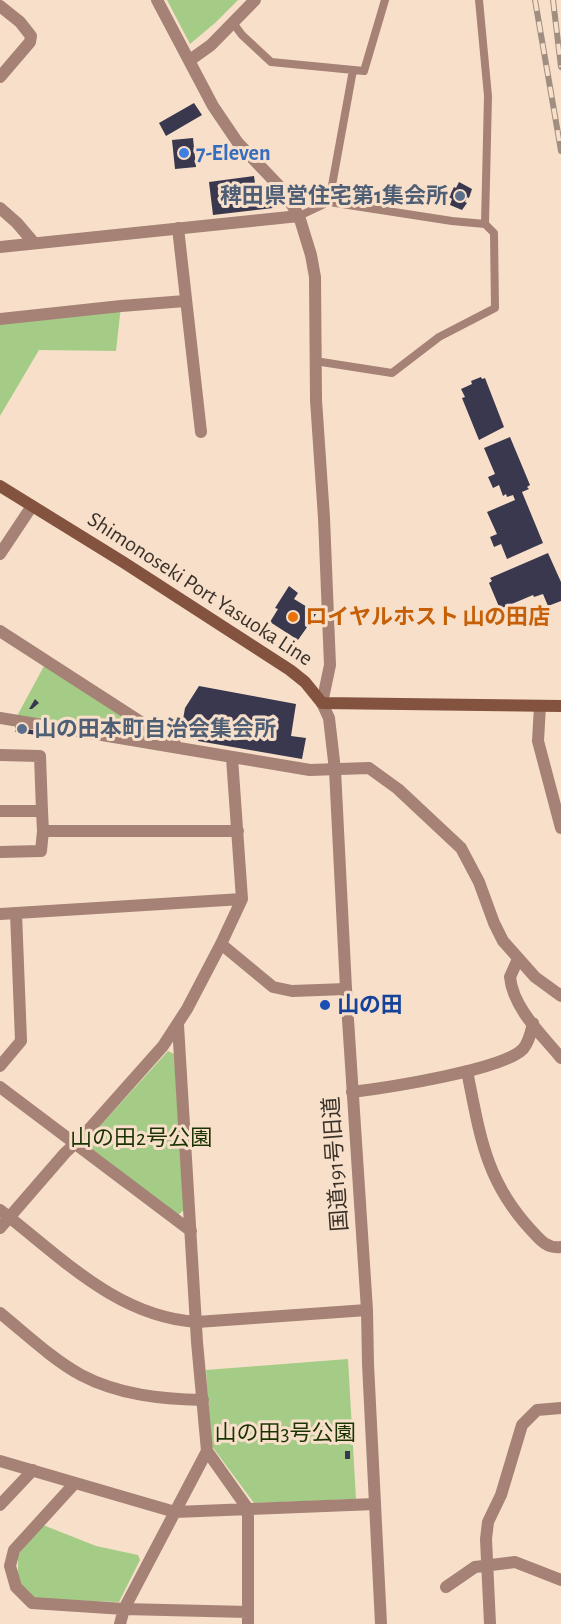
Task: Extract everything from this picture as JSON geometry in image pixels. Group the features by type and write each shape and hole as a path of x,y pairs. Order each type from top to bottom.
{"main road":[{"name":"Shimonoseki Port Yasuoka Line","path":"0,486 290,670 305,682 322,703"},
{"path":"322,703 561,706"}],"street":[{"path":"157,0 213,106 238,142 281,188 299,216 311,255 315,277 315,361 330,665 322,703"},
{"path":"190,60 211,45 255,0"},
{"path":"0,6 20,22 31,36 30,42 0,77"},
{"path":"0,208 34,243"},
{"path":"0,247 299,216"},
{"path":"178,228 201,432"},
{"path":"0,319 185,301"},
{"path":"0,554 32,506"},
{"path":"0,631 182,748"},
{"name":"国道191号旧道","path":"322,703 329,718 336,770 346,989 367,1310 381,1624"},
{"path":"540,706 538,741 561,828"},
{"path":"0,718 310,770 369,768 398,789 457,844 471,863 494,924 503,940 535,977 561,996"},
{"path":"0,756 40,756 43,831 41,851 0,852"},
{"path":"0,1228 4,1214 74,1144 163,1046 178,1025 221,944 242,899 232,758"},
{"path":"0,811 42,811"},
{"path":"43,831 238,831"},
{"path":"0,914 242,899"},
{"path":"0,1066 21,1041 16,914"},
{"path":"221,944 273,987 292,991 346,989"},
{"path":"518,959 510,977 517,1000 561,1058"},
{"path":"352,1092 467,1071 512,1057 522,1050 530,1036 533,1023"},
{"path":"75,1483 14,1550 10,1566 16,1587 32,1602 248,1618 248,1509 207,1451 197,1342 178,1025"},
{"path":"467,1071 477,1127 499,1188 543,1243 548,1247 561,1247"},
{"path":"0,1087 191,1231"},
{"path":"4,1214 108,1294 152,1314 178,1321 197,1322 367,1310"},
{"path":"0,1313 80,1374 102,1384 152,1397 203,1401"},
{"path":"490,1624 486,1539 488,1522 505,1485 522,1425 537,1410 561,1408"},
{"path":"120,1624 124,1609 207,1451"},
{"path":"0,1461 175,1512 375,1504"},
{"path":"0,1505 33,1470"},
{"path":"446,1587 475,1568 488,1564 515,1562 561,1580"}],"lane":[{"path":"233,22 272,62 364,71 385,0"},
{"path":"479,0 488,96 485,224"},
{"path":"329,202 352,70"},
{"path":"299,216 329,202 485,224 494,233 495,308 439,337 393,373 315,361"}],"green space":[{"path":"167,0 238,0 190,44"},
{"path":"121,306 116,351 39,350 0,416 0,319"},
{"path":"44,666 149,734 147,737 17,716"},
{"name":"山の田2号公園","path":"168,1051 174,1054 184,1210 178,1215 88,1146 89,1138"},
{"name":"山の田3号公園","path":"348,1359 356,1499 254,1503 211,1445 206,1370"},
{"path":"43,1525 96,1546 138,1555 140,1560 119,1602 36,1599 22,1589 18,1576 18,1555"}],"building":[{"path":"194,103 202,115 166,136 159,123"},
{"name":"7-Eleven","path":"193,138 196,167 175,169 172,140"},
{"path":"254,176 255,183 260,183 261,190 265,190 266,198 272,198 273,208 213,215 209,182"},
{"name":"稗田県営住宅第1集会所","path":"459,182 472,189 462,210 450,205 452,199 449,197"},
{"path":"481,377 485,378 504,427 479,440 462,398 465,397 461,389"},
{"path":"510,437 530,485 527,487 529,489 522,492 543,543 507,559 501,544 494,547 490,537 497,534 487,512 515,500 513,495 503,496 499,485 493,488 488,477 495,474 484,448"},
{"path":"548,553 561,582 561,601 548,606 543,594 534,597 533,595 500,609 489,583 492,581 490,578"},
{"name":"ロイヤルホスト 山の田店","path":"289,586 298,593 294,599 317,613 298,640 270,622 278,609 275,608"},
{"path":"199,686 296,704 291,736 306,738 302,759 198,741 199,734 181,731 185,708"},
{"path":"35,699 39,703 29,709"},
{"name":"山の田本町自治会集会所","path":"15,726 45,733 44,736 15,732"},
{"path":"345,1451 350,1451 350,1459 345,1459"}],"railway":[{"path":"535,0 561,151"},
{"path":"553,0 561,67"}],"place":[{"name":"7-Eleven","path":"184,153"},
{"name":"稗田県営住宅第1集会所","path":"460,196"},
{"name":"ロイヤルホスト 山の田店","path":"293,617"},
{"name":"山の田本町自治会集会所","path":"22,729"},
{"name":"山の田","path":"325,1005"}]}
